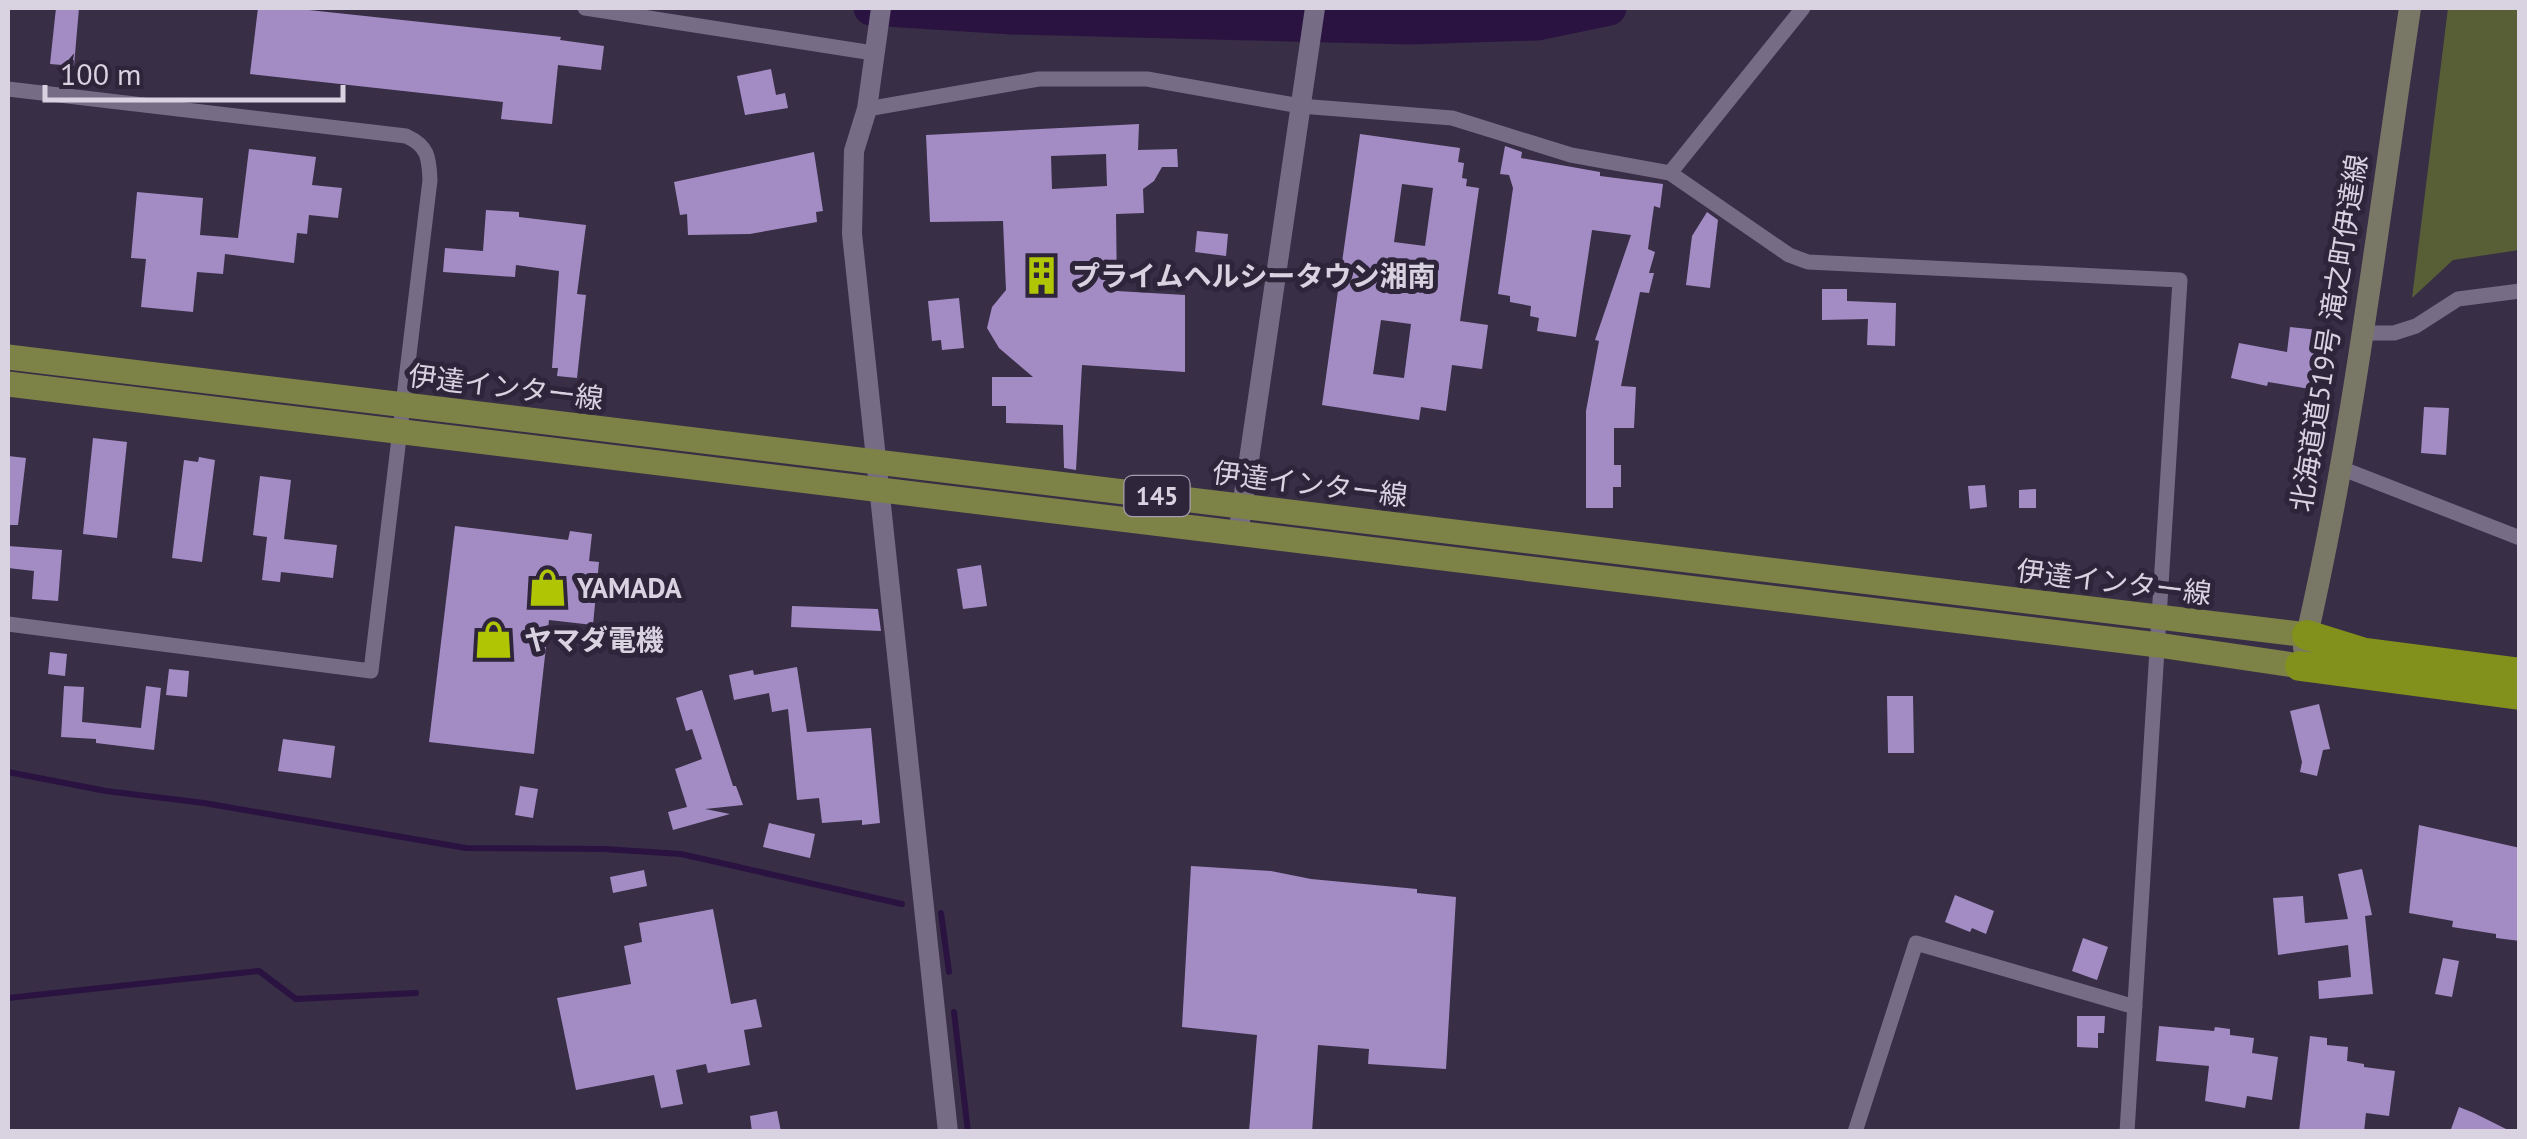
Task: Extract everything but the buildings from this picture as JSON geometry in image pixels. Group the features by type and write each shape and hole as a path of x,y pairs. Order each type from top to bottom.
{"highway":[{"path":"2307,635 2364,653 2520,673"},
{"path":"2300,666 2520,694"}],"main road":[{"name":"北海道道519号 滝之町伊達線","path":"2300,666 2361,333 2410,8"},
{"name":"伊達インター線","path":"8,357 2307,635"},
{"name":"伊達インター線","path":"8,384 2158,645 2300,666"}],"street":[{"path":"585,8 874,45"},
{"path":"881,8 867,109 854,151 852,234 948,1132"},
{"path":"1238,534 1316,8"},
{"path":"1670,172 1803,8"},
{"path":"867,109 1038,79 1147,79 1300,106 1452,118 1571,155 1670,172 1789,255 1808,262 2180,280 2127,1132"},
{"path":"8,89 406,136 420,143 429,154 430,180 370,671 8,624"},
{"path":"2361,333 2394,334 2416,326 2458,299 2520,291"},
{"path":"2338,467 2520,538"},
{"path":"1855,1132 1916,943 2135,1007"}],"green space":[{"path":"2448,8 2519,8 2519,250 2453,260 2412,298"}],"waterway":[{"path":"871,8 1012,17 1411,27 1537,23 1609,8"},
{"path":"8,772 466,848 681,854 902,904"},
{"path":"941,913 949,972"},
{"path":"8,998 259,971 296,999 416,993"},
{"path":"954,1012 968,1132"}],"place":[{"name":"プライムヘルシータウン湘南","path":"1042,276"},
{"name":"YAMADA","path":"547,588"},
{"name":"ヤマダ電機","path":"494,640"}]}
